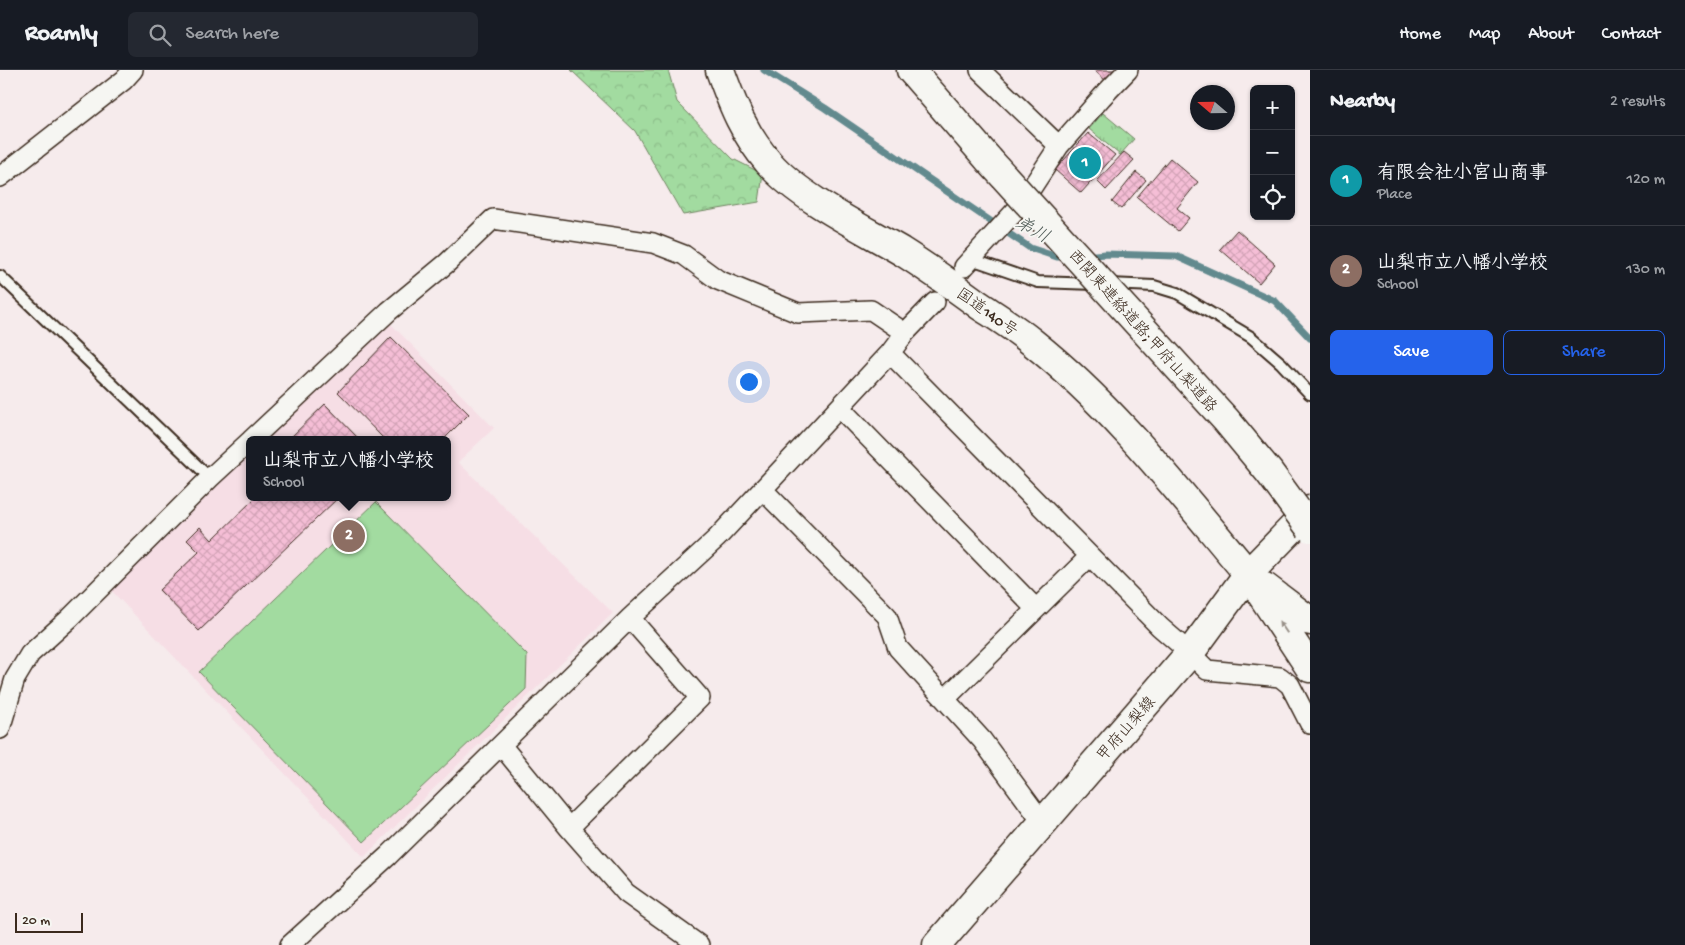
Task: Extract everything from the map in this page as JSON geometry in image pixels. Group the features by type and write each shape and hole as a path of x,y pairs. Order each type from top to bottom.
{"main road":[{"name":"国道140号","path":"720,70 734,109 751,139 765,158 793,185 919,262 1032,342 1087,390 1136,440 1248,574"},
{"name":"西関東連絡道路;甲府山梨道路","path":"912,70 989,160 1226,420 1269,472 1310,528"},
{"name":"甲府山梨線","path":"937,945 1190,653 1248,574 1310,510"},
{"path":"1248,574 1310,621"},
{"path":"1248,574 1310,668"}],"street":[{"path":"0,177 124,80 133,70"},
{"path":"980,70 1059,146"},
{"path":"972,258 1019,207 1059,146 1128,70"},
{"path":"255,436 390,311 447,263 493,219 653,243 684,255 718,280 798,313 871,310 905,333"},
{"path":"290,945 388,856 630,618 717,538 890,354 905,333 934,302"},
{"path":"890,354 1160,627 1207,670 1280,677 1290,685 1310,724"},
{"path":"840,408 1036,609"},
{"path":"0,729 15,679 30,654 70,618 246,445"},
{"path":"763,490 887,616 898,648 982,740 1043,823"},
{"path":"945,699 1090,556"},
{"path":"568,828 700,698 630,618"},
{"path":"501,745 568,828 626,893 698,945"}],"lane":[{"path":"972,258 1038,282 1154,286 1177,293 1251,337 1281,363 1310,394"},
{"path":"0,276 210,478"}],"shaded area":[{"path":"389,322 494,428 458,462 613,613 364,857 111,590 246,456 246,501 451,501 451,436 267,436"}],"green space":[{"path":"571,70 668,70 677,102 733,159 763,174 759,202 683,215 635,131"},
{"path":"1103,113 1134,139 1120,155 1089,129"},
{"path":"376,502 527,655 526,689 364,842 199,672"}],"building":[{"path":"1094,70 1118,70 1107,82"},
{"path":"1088,133 1115,155 1081,193 1055,170"},
{"path":"1124,152 1134,160 1106,190 1097,181"},
{"path":"1170,158 1198,182 1177,208 1189,218 1178,231 1137,197"},
{"path":"1136,172 1146,180 1121,209 1112,202"},
{"path":"1237,230 1275,264 1259,283 1220,249"},
{"path":"391,337 469,414 447,436 381,436 338,392"},
{"path":"325,404 356,436 292,436"},
{"path":"252,501 335,501 199,631 159,590 199,552 187,540 200,527 212,540"}],"waterway":[{"name":"弟川","path":"764,70 825,108 1030,248 1057,257 1067,257"},
{"name":"弟川","path":"1086,256 1105,254 1176,256 1275,301 1310,338"}],"place":[{"name":"有限会社小宮山商事","path":"1085,163"},
{"name":"山梨市立八幡小学校","path":"349,536"}]}
